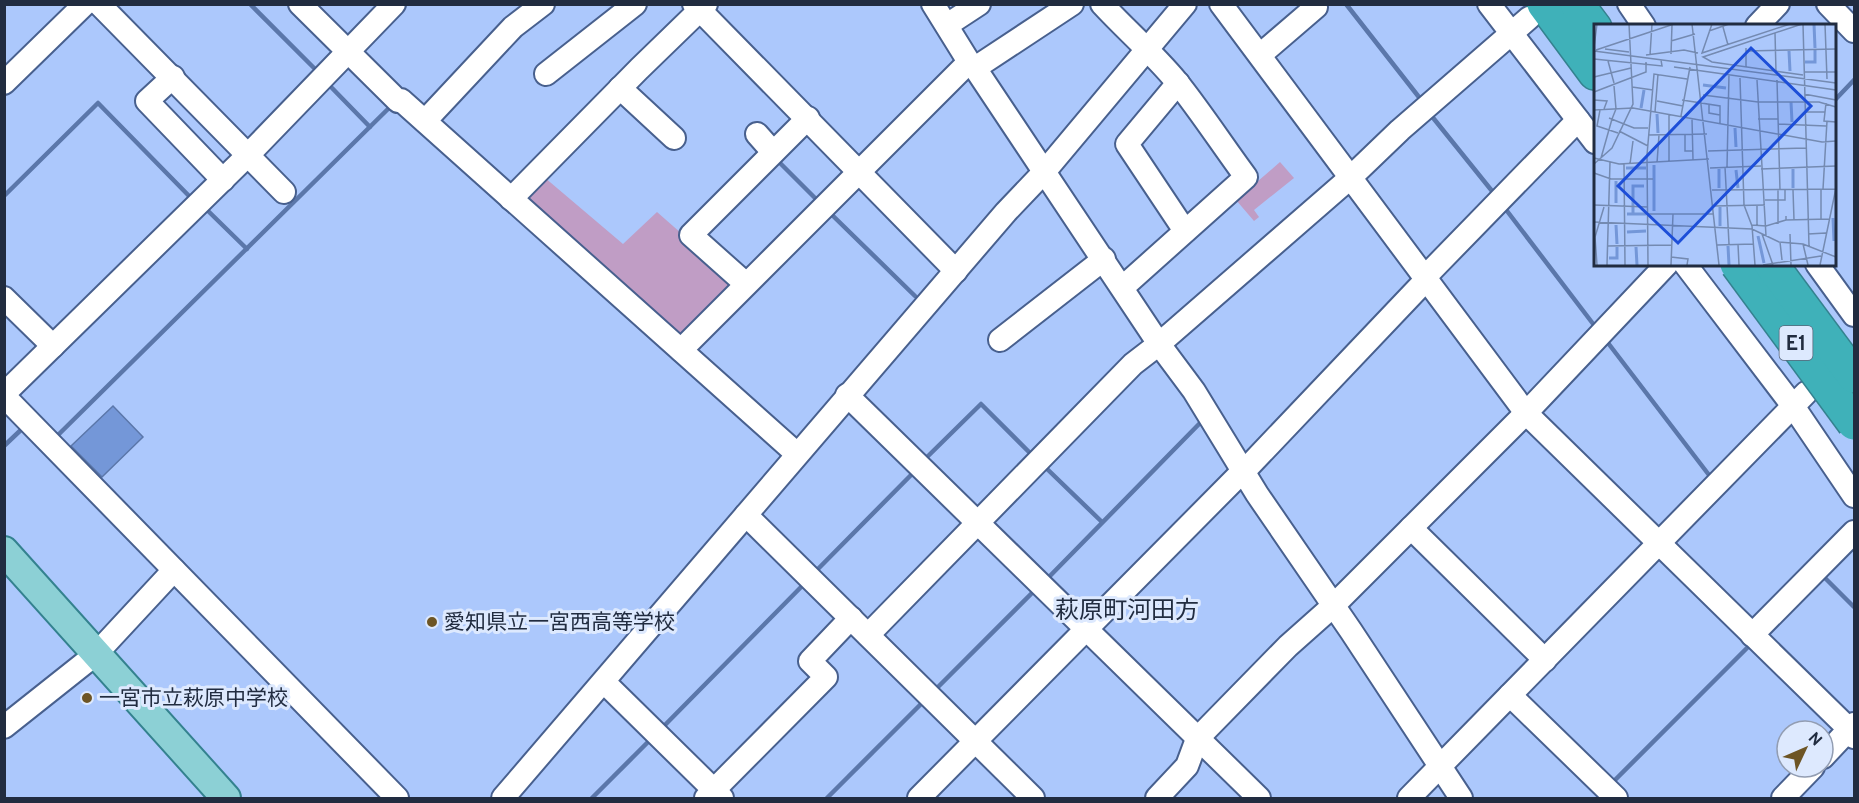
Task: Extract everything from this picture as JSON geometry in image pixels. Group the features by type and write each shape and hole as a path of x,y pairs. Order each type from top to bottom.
{"highway":[{"path":"1577,4 1594,27"},
{"path":"1536,11 1594,72"},
{"name":"E1","path":"1738,266 1854,423"},
{"name":"E1","path":"1772,266 1854,376"}],"main road":[{"path":"4,551 226,798"}],"street":[{"path":"4,83 85,4"},
{"path":"99,4 284,192"},
{"path":"300,4 398,101 401,100 425,121 797,454"},
{"path":"394,4 249,154 4,395 397,798"},
{"path":"425,121 513,27 543,4"},
{"path":"546,74 635,4"},
{"path":"933,4 1159,344 1194,392 1243,471 1461,798"},
{"path":"947,25 979,4"},
{"path":"681,350 860,172 972,65 1072,4"},
{"path":"1102,4 1178,83 1246,177 1123,287"},
{"path":"503,798 1006,212 1045,171 1185,4"},
{"path":"1221,4 1526,413 1752,635 1853,730 1835,746"},
{"path":"1489,4 1594,140"},
{"path":"1629,4 1643,24"},
{"path":"1759,24 1778,4"},
{"path":"1828,4 1854,31"},
{"path":"511,199 700,6 956,270"},
{"path":"1260,55 1316,7"},
{"path":"868,635 1125,372 1350,178 1400,130 1536,11"},
{"path":"173,77 147,101 223,180"},
{"path":"1178,83 1127,144 1185,231"},
{"path":"620,88 674,138"},
{"path":"746,284 691,234 808,118"},
{"path":"920,798 1243,471 1423,283 1424,278 1578,120"},
{"path":"757,134 773,152"},
{"path":"1000,340 1104,259"},
{"path":"1157,798 1187,766 1197,739 1288,646 1334,606 1526,413 1665,266"},
{"path":"1687,266 1799,400 1854,496"},
{"path":"1818,266 1854,315"},
{"path":"4,298 53,346"},
{"path":"848,396 1259,798"},
{"path":"1409,798 1441,768 1799,400"},
{"path":"746,515 1033,798"},
{"path":"1411,528 1545,660"},
{"path":"1752,635 1854,532"},
{"path":"4,727 96,654 174,570"},
{"path":"604,682 714,796 826,677 810,661 851,618"},
{"path":"1510,695 1616,798"},
{"path":"1783,798 1801,779"}],"shaded area":[{"path":"1280,162 1294,178 1254,210 1259,217 1254,221 1236,200"},
{"path":"544,177 623,244 657,212 739,284 684,339 523,198"}],"water":[{"path":"113,406 143,437 102,477 71,446"}],"waterway":[{"path":"250,4 314,68"},
{"path":"1346,4 1422,101"},
{"path":"1835,100 1854,80"},
{"path":"332,88 370,127"},
{"path":"4,196 98,103 192,199"},
{"path":"55,438 390,107"},
{"path":"1430,114 1492,191"},
{"path":"776,159 819,202"},
{"path":"204,207 247,249"},
{"path":"1504,207 1597,329"},
{"path":"829,212 915,296"},
{"path":"1605,339 1709,475"},
{"path":"924,460 981,404 1033,456"},
{"path":"1046,580 1202,421"},
{"path":"4,446 24,427"},
{"path":"1044,466 1102,522"},
{"path":"814,573 915,471"},
{"path":"1822,575 1854,607"},
{"path":"662,728 806,582"},
{"path":"933,692 1035,590"},
{"path":"1611,784 1751,644"},
{"path":"827,798 925,700"},
{"path":"592,798 652,738"}],"place":[{"name":"愛知県立一宮西高等学校","path":"432,622"},
{"name":"一宮市立萩原中学校","path":"87,698"}],"district":[{"name":"萩原町河田方","path":"1127,610"}]}
